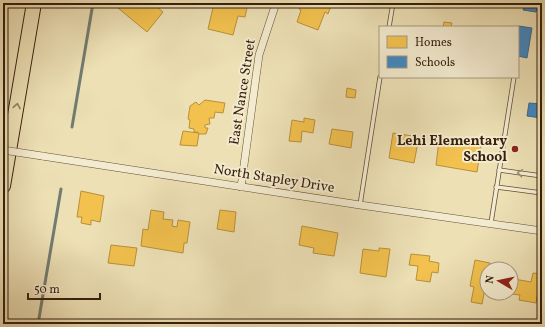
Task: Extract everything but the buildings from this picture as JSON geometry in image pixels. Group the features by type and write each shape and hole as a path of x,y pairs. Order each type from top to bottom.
{"highway":[{"path":"3,186 34,3"}],"street":[{"name":"East Nance Street","path":"241,187 260,55 276,3"},
{"name":"North Stapley Drive","path":"3,150 360,205 542,231"}],"lane":[{"path":"389,26 393,3"},
{"path":"360,205 380,78"},
{"path":"491,224 514,78"},
{"path":"499,170 542,176"},
{"path":"496,187 542,193"}],"waterway":[{"path":"72,127 93,3"},
{"path":"38,324 61,189"}],"place":[{"name":"Lehi Elementary School","path":"515,149"}]}
